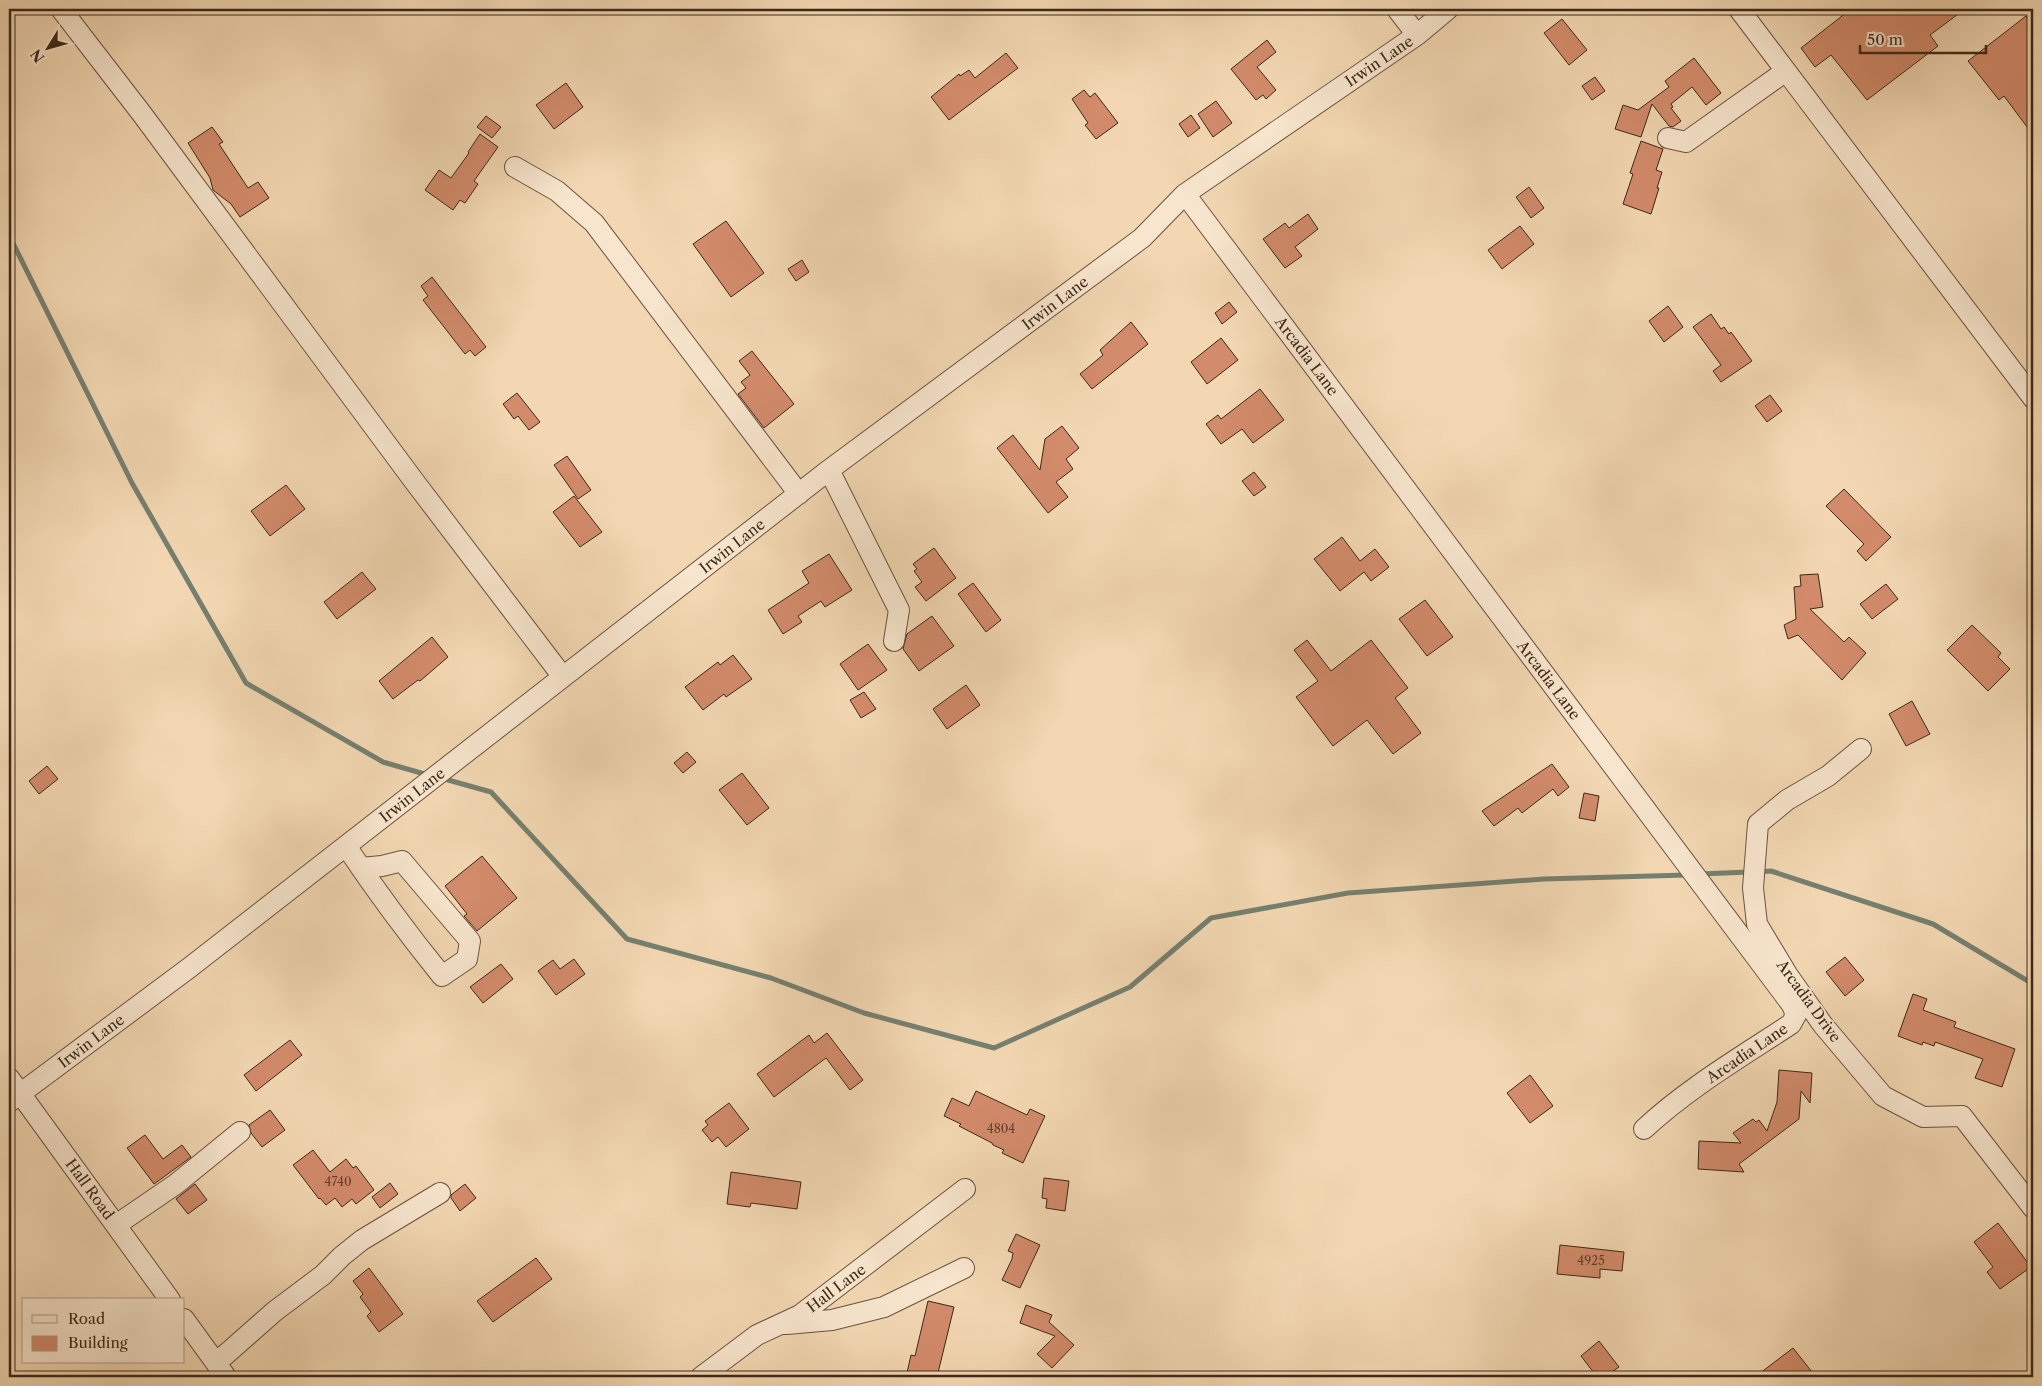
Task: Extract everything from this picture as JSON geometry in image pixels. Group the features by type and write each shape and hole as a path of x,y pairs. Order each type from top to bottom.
{"street":[{"path":"61,9 142,114 408,473 563,677"},
{"path":"1398,9 1417,35"},
{"name":"Irwin Lane","path":"13,1091 189,968 829,470 1142,238 1185,194 1417,35 1448,9"},
{"path":"1738,9 2033,398"},
{"path":"1668,138 1686,142 1786,71"},
{"path":"514,167 558,191 594,224 799,494"},
{"name":"Arcadia Lane","path":"1185,194 1792,1005 1796,1015 1791,1024 1690,1091 1664,1110 1644,1129"},
{"path":"829,470 899,610 894,640"},
{"name":"Arcadia Drive","path":"1861,749 1828,776 1787,800 1758,824 1752,888 1757,924 1787,974 1823,1024 1882,1096 1923,1117 1962,1116 2033,1208"},
{"path":"346,846 361,868 398,922 442,976 467,959 470,941 402,861 382,866 361,868"},
{"name":"Hall Road","path":"13,1091 116,1225 169,1298"},
{"path":"116,1225 176,1184 240,1132"},
{"name":"Hall Lane","path":"701,1377 757,1335 800,1315 965,1189"},
{"path":"185,1319 221,1370 275,1310 323,1274 342,1256 362,1240 440,1194"},
{"path":"778,1326 832,1320 884,1307 964,1268"}],"building":[{"path":"1851,9 1965,9 1930,35 1938,46 1867,100 1831,55 1815,67 1801,48"},
{"path":"2026,16 2033,25 2033,135 2004,96 1999,100 1968,61"},
{"path":"1562,19 1587,50 1569,65 1544,33"},
{"path":"1267,40 1276,52 1257,67 1276,90 1266,99 1263,95 1256,100 1231,69"},
{"path":"1006,53 1018,68 949,120 931,97 959,74 960,76 969,70 975,78"},
{"path":"1694,58 1721,93 1706,105 1692,87 1671,104 1673,107 1671,108 1681,121 1673,127 1669,126 1652,104 1641,137 1615,129 1623,105 1638,110 1669,87 1665,81"},
{"path":"1595,77 1605,91 1592,100 1582,86"},
{"path":"566,83 583,107 554,129 536,105"},
{"path":"1084,90 1090,97 1095,93 1118,123 1096,139 1085,125 1088,123 1072,99"},
{"path":"1216,101 1232,123 1213,137 1198,114"},
{"path":"1191,115 1200,128 1188,137 1179,124"},
{"path":"486,116 501,127 492,138 477,127"},
{"path":"212,127 223,142 219,144 248,188 258,182 269,198 240,217 231,204 213,190 210,178 188,143"},
{"path":"480,134 498,147 474,181 478,184 465,203 460,200 453,210 425,190 439,170 451,178"},
{"path":"1641,141 1663,149 1656,170 1662,172 1651,214 1623,204 1633,174 1630,173"},
{"path":"1529,187 1544,208 1531,218 1516,197"},
{"path":"1308,214 1318,229 1295,247 1302,256 1285,268 1263,239 1285,223 1289,228"},
{"path":"726,221 764,273 731,297 693,244"},
{"path":"1520,226 1534,244 1502,269 1488,250"},
{"path":"802,260 809,272 796,281 788,269"},
{"path":"432,277 486,347 475,356 470,350 465,354 423,300 428,296 421,286"},
{"path":"1229,302 1237,312 1222,324 1215,313"},
{"path":"1668,306 1683,327 1664,342 1649,321"},
{"path":"1711,314 1721,329 1724,327 1729,334 1731,332 1752,361 1721,382 1713,371 1721,365 1693,327"},
{"path":"1131,322 1148,344 1092,389 1080,374 1103,355 1100,350"},
{"path":"1221,338 1238,360 1207,384 1191,362"},
{"path":"752,351 794,404 764,428 738,394 746,388 741,382 750,375 739,361"},
{"path":"1260,389 1284,420 1253,443 1242,429 1221,444 1206,424 1218,415 1221,419"},
{"path":"517,393 540,422 529,430 518,416 514,419 503,404"},
{"path":"1770,395 1782,411 1767,422 1755,406"},
{"path":"1062,426 1079,448 1066,459 1073,469 1056,482 1068,497 1048,513 997,448 1013,435 1040,470 1045,439"},
{"path":"567,456 591,490 578,499 554,465"},
{"path":"1254,472 1266,487 1254,496 1242,481"},
{"path":"286,485 305,509 270,536 251,511"},
{"path":"1844,489 1891,537 1866,561 1857,551 1864,544 1826,506"},
{"path":"574,496 602,532 580,547 553,512"},
{"path":"1342,537 1360,561 1375,549 1389,567 1371,581 1364,572 1340,591 1314,559"},
{"path":"934,548 956,578 926,601 915,587 922,582 914,571 917,569 913,564"},
{"path":"829,554 852,590 825,607 821,601 798,616 802,622 783,634 768,610 809,583 802,571"},
{"path":"362,572 376,589 337,619 324,602"},
{"path":"1818,574 1823,607 1810,609 1844,642 1849,637 1866,653 1842,680 1798,635 1788,639 1784,625 1796,619 1794,587 1801,586 1800,575"},
{"path":"973,583 1001,620 986,632 958,594"},
{"path":"1886,584 1898,599 1872,619 1860,604"},
{"path":"1425,600 1453,637 1427,656 1399,619"},
{"path":"932,616 954,646 919,671 903,649 907,634"},
{"path":"1972,625 2001,653 1998,657 2010,669 1988,691 1947,650"},
{"path":"432,637 448,657 420,681 418,680 393,699 379,681"},
{"path":"1307,640 1331,671 1371,640 1408,688 1395,698 1421,733 1393,754 1367,720 1333,746 1296,697 1318,681 1294,650"},
{"path":"868,644 887,670 858,690 840,664"},
{"path":"733,655 752,679 726,697 724,694 703,710 685,687 718,662 720,665"},
{"path":"966,685 980,705 947,729 933,709"},
{"path":"864,692 876,709 861,718 850,700"},
{"path":"1912,701 1930,734 1906,746 1889,714"},
{"path":"687,752 696,762 683,773 674,763"},
{"path":"1552,764 1569,787 1558,796 1553,789 1522,813 1518,808 1494,826 1482,811"},
{"path":"47,766 58,779 39,794 29,781"},
{"path":"742,773 769,808 747,825 719,790"},
{"path":"1584,793 1599,796 1595,821 1579,818"},
{"path":"482,856 517,898 477,931 464,916 467,914 445,886"},
{"path":"1845,957 1864,980 1845,996 1826,972"},
{"path":"574,959 585,974 556,995 538,971 553,960 560,969"},
{"path":"501,964 513,979 483,1003 470,987"},
{"path":"1913,994 1927,999 1923,1010 1956,1022 1954,1027 2015,1049 2002,1087 1975,1078 1983,1059 1935,1042 1934,1046 1923,1042 1922,1045 1898,1036"},
{"path":"827,1033 863,1080 850,1090 826,1058 774,1097 757,1074 809,1035 814,1043"},
{"path":"290,1040 302,1055 256,1091 244,1075"},
{"path":"1779,1070 1812,1073 1810,1103 1801,1091 1799,1119 1739,1164 1744,1172 1698,1169 1699,1141 1741,1143 1733,1133 1753,1119 1756,1122 1759,1120 1767,1131 1777,1102"},
{"path":"1530,1075 1553,1106 1530,1123 1507,1093"},
{"path":"976,1091 1027,1115 1030,1109 1045,1116 1023,1163 1002,1153 1004,1150 944,1116 952,1098 969,1106"},
{"path":"729,1103 749,1129 726,1147 718,1137 712,1142 702,1130 708,1125 705,1121"},
{"path":"270,1110 285,1130 262,1147 251,1133 249,1125"},
{"path":"145,1135 163,1159 182,1145 191,1157 154,1184 127,1148"},
{"path":"313,1150 330,1172 346,1159 353,1168 356,1166 374,1190 356,1204 352,1199 342,1207 335,1198 326,1205 319,1199 293,1165"},
{"path":"731,1172 801,1182 797,1209 751,1203 750,1207 727,1204"},
{"path":"1044,1178 1069,1181 1065,1211 1046,1208 1047,1199 1042,1198"},
{"path":"390,1183 398,1194 380,1208 372,1197"},
{"path":"195,1184 207,1200 188,1214 176,1199"},
{"path":"465,1184 476,1198 460,1211 451,1195"},
{"path":"1998,1223 2031,1267 2000,1289 1987,1272 1993,1267 1974,1242"},
{"path":"1016,1234 1040,1245 1020,1288 1002,1280 1012,1259 1013,1253 1008,1251"},
{"path":"1560,1245 1624,1252 1622,1271 1600,1269 1600,1278 1557,1274"},
{"path":"536,1258 552,1279 493,1322 477,1301"},
{"path":"369,1268 403,1314 379,1332 367,1316 371,1312 360,1297 363,1294 353,1281"},
{"path":"928,1301 954,1307 937,1377 906,1377 911,1355 915,1356"},
{"path":"1026,1305 1052,1315 1049,1322 1074,1345 1052,1368 1037,1354 1055,1336 1020,1323"},
{"path":"1599,1341 1619,1367 1605,1377 1597,1377 1581,1356"},
{"path":"1793,1348 1816,1377 1755,1377"}],"waterway":[{"path":"9,235 132,483 246,683 383,762 428,775"},
{"path":"441,778 491,792 627,939 771,978 864,1013 994,1048 1130,987 1211,918 1348,893 1544,879 1687,875"},
{"path":"1758,872 1771,871 1933,924 2033,984"},
{"path":"1700,874 1749,872"}]}
